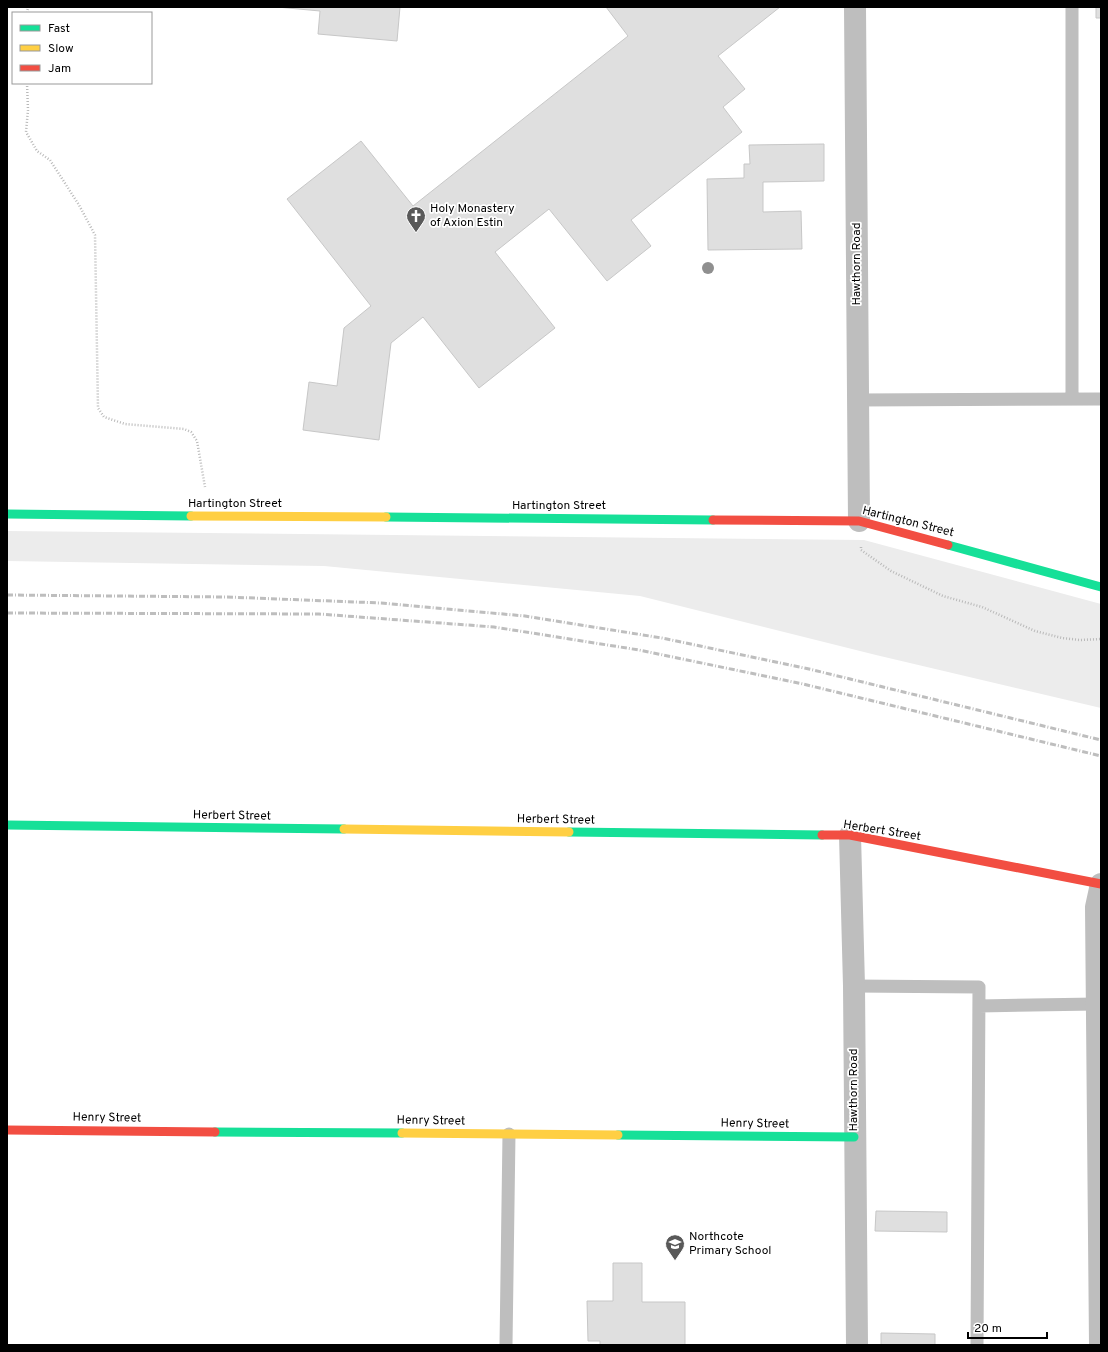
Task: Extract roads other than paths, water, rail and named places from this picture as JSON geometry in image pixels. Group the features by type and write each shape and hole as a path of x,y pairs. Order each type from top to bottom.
{"street":[{"name":"Hawthorn Road","path":"855,7 859,521"},
{"name":"Hartington Street","path":"7,514 859,521 1101,587"},
{"name":"Herbert Street","path":"7,825 850,836 1101,884"},
{"name":"Hawthorn Road","path":"850,836 854,986 854,1137 857,1345"},
{"path":"1100,1345 1099,1028 1096,1004 1096,907 1101,884"},
{"name":"Henry Street","path":"7,1130 854,1137"}],"lane":[{"path":"1072,7 1072,399"},
{"path":"858,400 1101,399"},
{"path":"854,986 979,987 977,1345"},
{"path":"979,1006 1096,1004"},
{"path":"506,1345 509,1134"}],"railway":[{"path":"7,595 227,597 381,603 525,616 662,638 809,669 1101,740"},
{"path":"7,613 319,614 494,627 639,650 803,684 1101,756"}],"place":[{"name":"Holy Monastery of Axion Estin","path":"416,233"},
{"name":"Northcote Primary School","path":"675,1261"}]}
